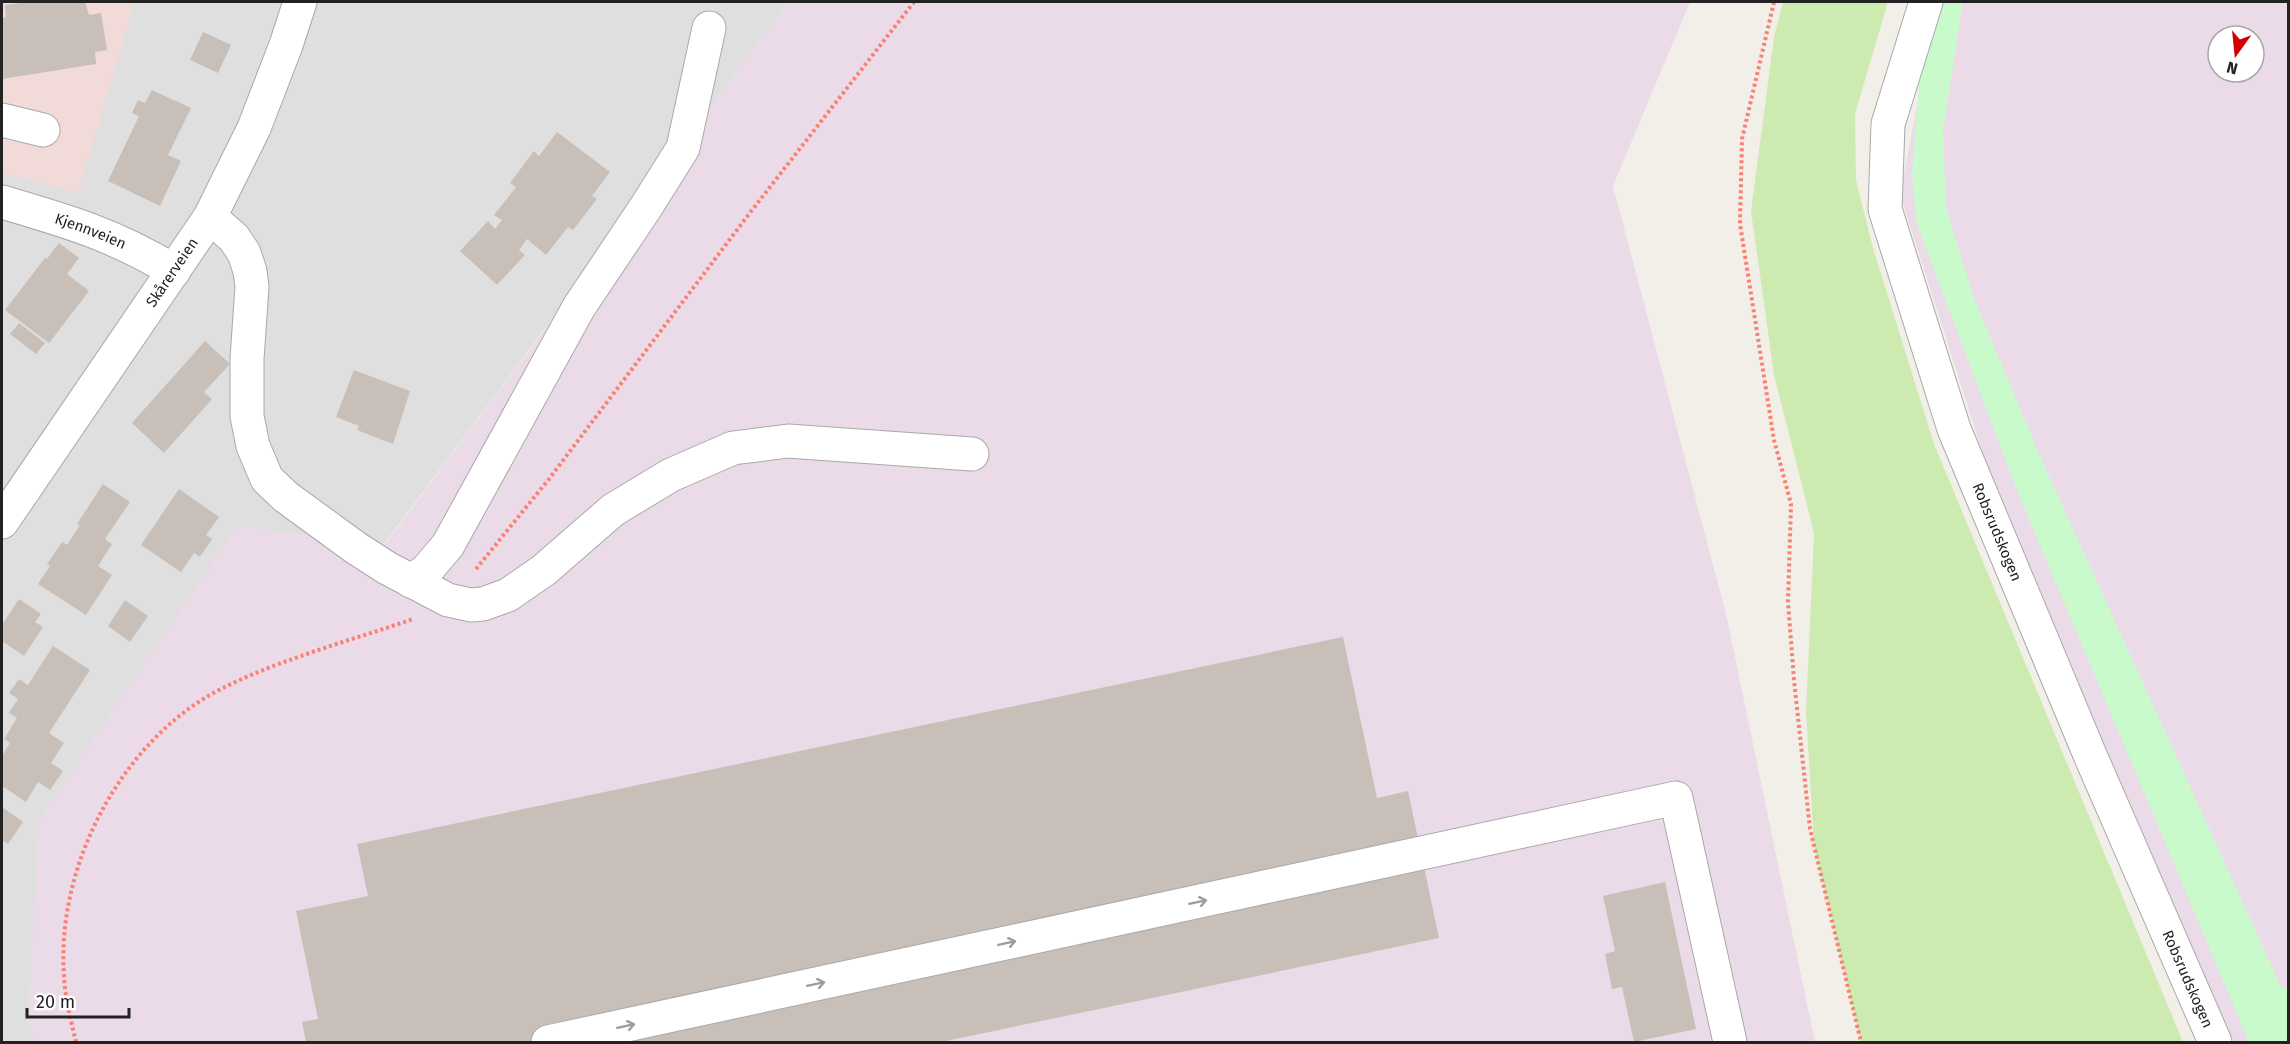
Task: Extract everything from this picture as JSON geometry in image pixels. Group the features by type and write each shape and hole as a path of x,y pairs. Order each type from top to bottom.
{"street":[{"name":"Skårerveien","path":"2,522 210,217 254,128 300,2"},
{"name":"Robsrudskogen","path":"1926,2 1888,124 1885,209 1954,429 2090,755 2215,1042"},
{"path":"411,581 426,572 448,545 579,307 683,147 709,28"},
{"path":"2,120 43,130"},
{"name":"Kjennveien","path":"2,202 80,224 105,234 147,254 174,271"},
{"path":"210,217 234,238 244,253 250,271 252,287 247,359 247,416 253,446 267,479 356,548 435,595 459,603 483,604 508,595 531,580 614,510 671,475 734,448 788,441 972,454"},
{"path":"548,1042 1677,798 1730,1042"}],"path":[{"path":"1774,2 1742,139 1740,224 1774,440 1791,504 1789,613 1810,829 1861,1042"}],"shaded area":[{"path":"2,2 789,2 384,544 236,527 28,1018 36,1042 2,1042"},
{"path":"2,2 120,2 134,5 78,193 2,172"},
{"path":"789,2 1690,2 1613,186 1726,614 1815,1042 36,1042 28,1019 39,821 236,527 385,544"},
{"path":"1937,2 2288,2 2288,1042 2232,1042 2163,885 1983,454 1900,194"}],"green space":[{"path":"1783,2 1888,2 1855,114 1856,180 1873,248 1934,444 2183,1042 1861,1042 1814,846 1806,712 1814,533 1774,375 1751,211 1774,37"},
{"path":"1944,2 1963,2 1943,131 1946,207 1973,296 2039,454 2282,989 2288,987 2288,1042 2249,1042 2016,488 1917,224 1912,174 1919,83"}],"building":[{"path":"28,2 85,2 89,15 101,13 107,50 95,52 96,64 2,79 2,18 6,17 5,5"},
{"path":"203,32 231,45 218,73 190,60"},
{"path":"152,90 191,108 168,155 181,161 160,206 108,181 139,116 132,113 138,100 145,103"},
{"path":"557,132 610,172 592,196 597,199 573,230 568,227 546,255 527,239 519,250 525,255 497,285 460,251 488,221 495,229 502,220 494,215 516,187 510,183 534,151 539,156"},
{"path":"59,243 79,258 67,274 89,291 49,343 5,310"},
{"path":"19,323 45,343 36,354 10,334"},
{"path":"205,341 230,364 204,392 212,399 164,453 132,423"},
{"path":"354,370 410,391 393,444 357,430 359,426 336,417"},
{"path":"103,484 130,502 105,539 112,544 98,566 112,575 86,615 38,584 50,566 47,564 62,542 67,545 80,525 77,524"},
{"path":"179,489 219,517 206,535 212,539 200,557 194,553 181,572 141,545"},
{"path":"19,599 41,614 35,622 43,627 24,656 2,641 2,625"},
{"path":"125,600 148,616 130,642 108,626"},
{"path":"1343,637 1377,798 1408,791 1439,938 941,1042 306,1042 302,1022 318,1019 296,911 368,896 357,844"},
{"path":"53,646 90,670 49,733 64,743 51,763 63,771 50,790 38,782 26,802 2,786 2,756 10,743 4,739 17,718 9,713 18,699 9,693 19,679 28,685"},
{"path":"2,807 23,822 8,844 2,840"},
{"path":"1665,882 1696,1029 1634,1042 1622,987 1612,989 1605,954 1615,951 1603,896"}]}
